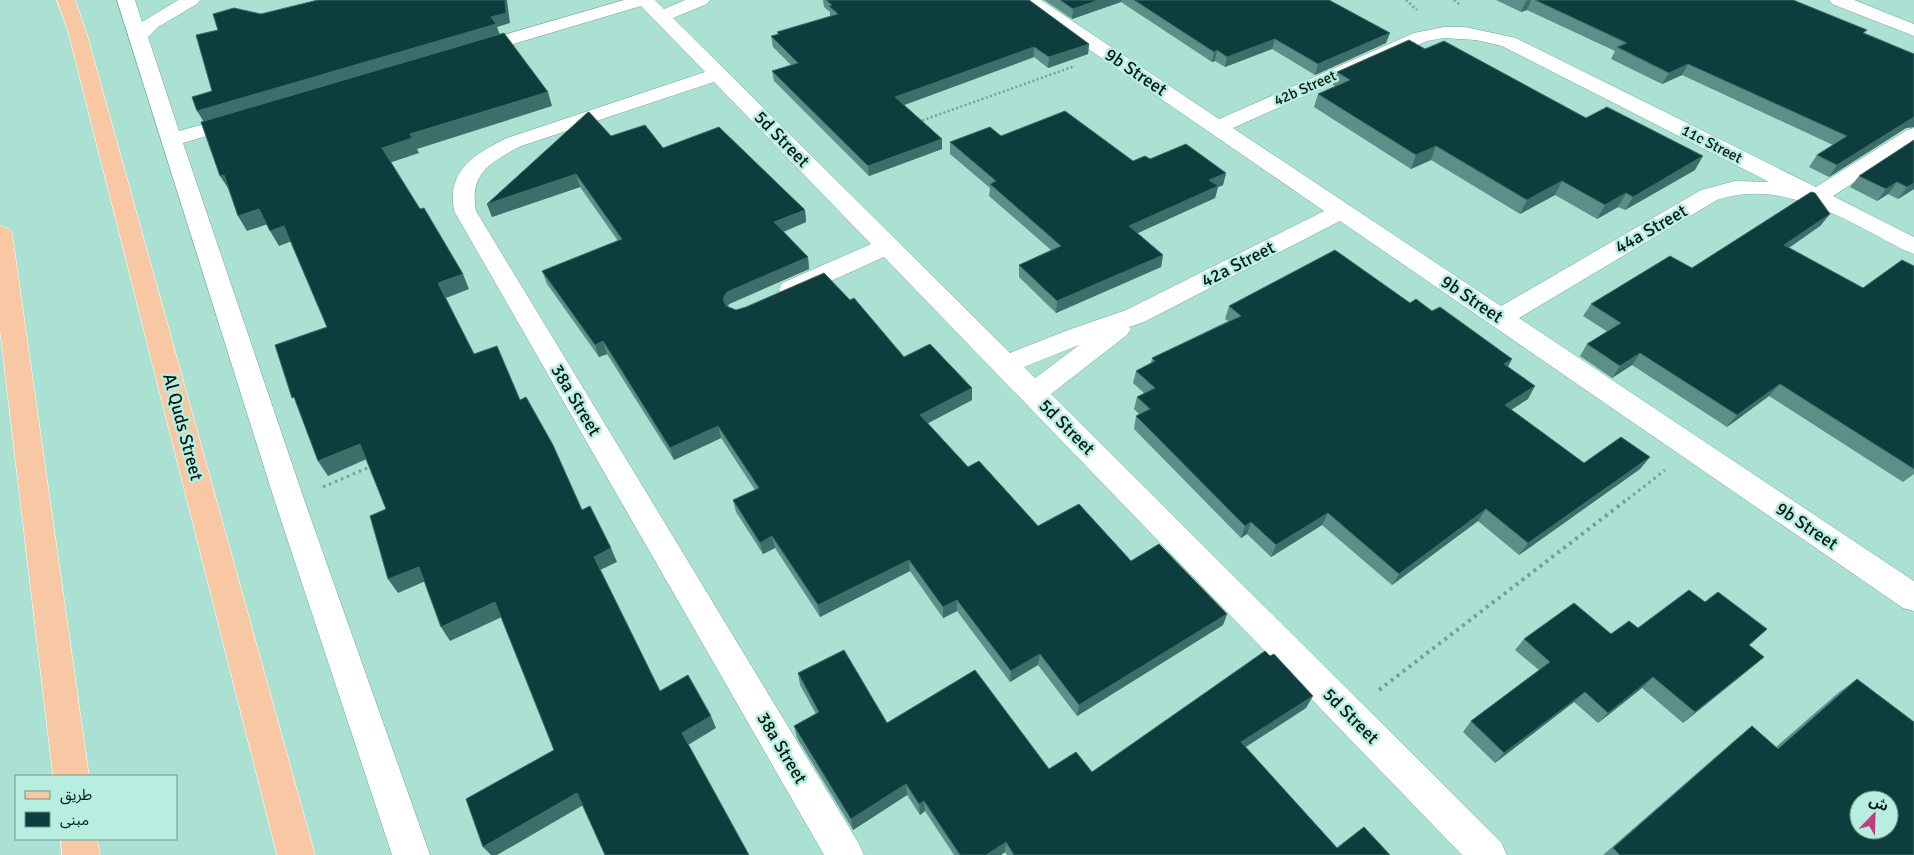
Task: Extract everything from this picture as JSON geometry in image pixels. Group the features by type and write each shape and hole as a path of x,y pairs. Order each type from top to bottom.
{"main road":[{"name":"Al Quds Street","path":"66,0 90,79 296,855"},
{"path":"0,233 71,775"},
{"path":"79,840 81,855"}],"street":[{"path":"126,0 290,502 410,855"},
{"path":"138,36 152,23 190,0"},
{"path":"454,56 652,4 702,0"},
{"name":"9b Street","path":"1029,0 1914,598"},
{"path":"1838,0 1914,30"},
{"name":"5d Street","path":"652,4 718,74 1488,855"},
{"name":"42b Street","path":"1217,127 1421,37 1448,32 1465,32 1509,42"},
{"name":"11c Street","path":"1509,42 1914,246"},
{"name":"38a Street","path":"718,74 514,142 483,159 472,170 462,191 462,201 465,211 845,855"},
{"path":"172,140 257,115"},
{"path":"1816,197 1914,134"},
{"name":"44a Street","path":"1500,318 1709,195 1721,190 1754,187 1816,197"},
{"name":"42a Street","path":"1005,365 1077,336 1135,316 1342,211"},
{"path":"774,296 888,246"},
{"name":"42a Street","path":"1033,393 1135,316"}],"path":[{"path":"915,123 1108,54"},
{"path":"1348,713 1693,449"},
{"path":"290,502 379,463"}],"building":[{"path":"318,0 505,0 506,13 491,17 496,24 197,111 192,97 212,91 196,35 218,30 213,14 234,8 261,14"},
{"path":"826,0 1029,0 1089,44 1049,57 1034,47 895,97 942,139 868,166 772,71 798,63 771,36 779,34 777,32 838,14 829,6 832,5"},
{"path":"1060,0 1099,0 1073,9"},
{"path":"1134,0 1329,0 1390,33 1318,64 1275,39 1227,57 1217,50 1214,52"},
{"path":"1535,0 1793,0 1867,30 1863,33 1914,54 1914,117 1837,165 1817,155 1847,136 1688,64 1669,73 1617,47 1627,43"},
{"path":"504,33 548,92 410,134 412,138 382,148 420,209 424,208 463,274 438,283 474,354 497,346 520,400 526,397 553,445 582,510 590,506 611,548 594,557 660,691 688,675 711,716 682,733 749,855 605,855 577,793 483,847 466,799 554,750 495,602 441,627 419,567 388,579 370,516 386,509 360,444 318,461 294,397 292,398 275,345 327,327 284,226 270,231 259,209 238,216 224,175 220,176 201,122"},
{"path":"1409,40 1425,49 1444,41 1586,118 1607,107 1703,156 1633,197 1626,193 1605,205 1562,181 1527,200 1436,146 1416,155 1318,94 1350,80 1337,72"},
{"path":"1065,111 1133,161 1145,156 1150,159 1186,144 1226,173 1209,180 1218,186 1129,226 1163,255 1057,301 1019,265 1061,246 990,184 996,181 950,142 990,127 1001,136"},
{"path":"589,112 611,136 645,125 663,148 719,127 805,210 774,222 808,257 727,292 723,299 726,306 736,310 746,307 824,273 850,300 854,298 904,357 930,344 972,388 920,415 968,467 979,461 1038,526 1079,504 1131,561 1159,544 1227,614 1079,705 1040,654 1011,671 957,600 943,607 909,560 818,605 772,536 760,543 733,500 759,488 718,426 670,448 603,341 595,345 542,271 622,239 576,174 487,204"},
{"path":"1914,140 1914,183 1907,187 1897,182 1886,189 1859,176"},
{"path":"1811,192 1815,193 1830,214 1784,245 1863,288 1902,260 1914,266 1914,469 1780,384 1737,415 1640,353 1620,366 1587,344 1621,323 1591,304 1670,256 1692,268"},
{"path":"1335,250 1410,303 1416,299 1432,311 1440,307 1512,359 1504,364 1535,386 1505,405 1584,463 1621,437 1650,457 1528,543 1486,509 1399,574 1328,513 1276,545 1251,522 1245,526 1136,416 1150,409 1137,397 1155,388 1136,371 1155,361 1152,358 1241,316 1229,306"},
{"path":"1689,590 1705,602 1718,592 1767,629 1749,645 1764,657 1695,712 1653,677 1608,713 1585,692 1504,753 1471,721 1550,662 1524,639 1574,603 1611,634 1629,621 1638,628"},
{"path":"844,650 887,723 975,670 1049,769 1076,752 1092,772 1265,651 1270,656 1274,654 1313,696 1241,742 1337,848 1364,827 1390,855 1014,855 1006,842 986,855 960,855 924,801 919,804 906,784 851,819 794,726 819,712 798,673"},
{"path":"1857,679 1914,722 1914,855 1620,855 1613,848 1752,726 1778,749"}]}
